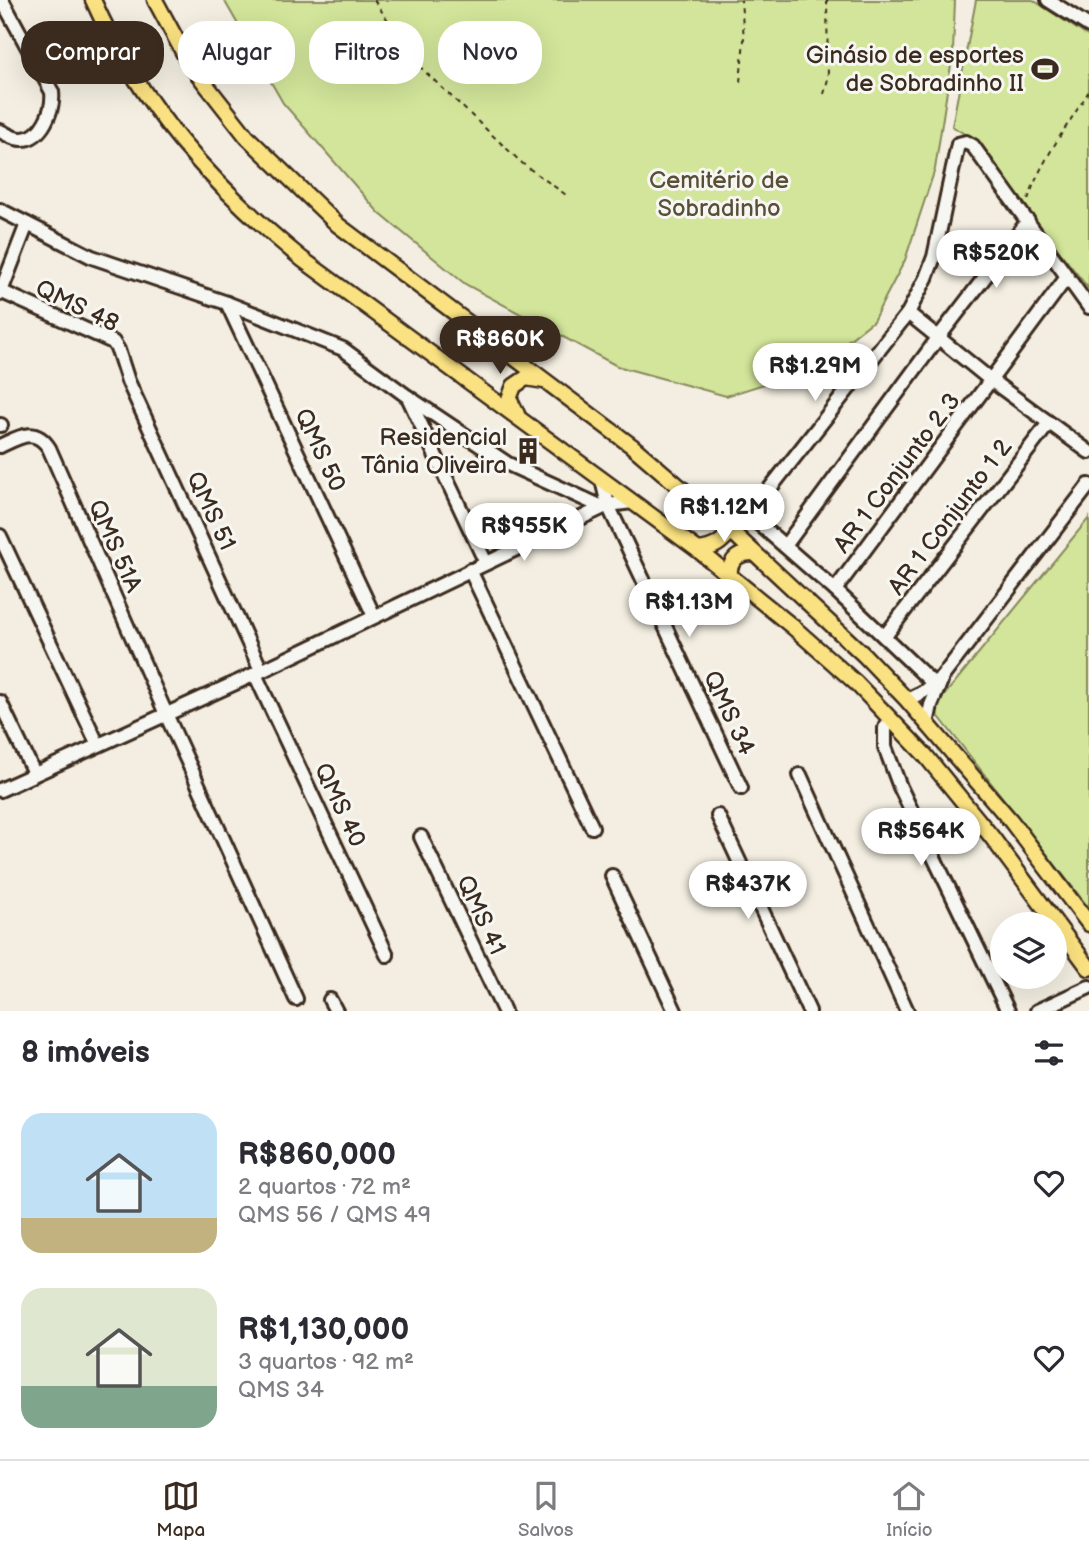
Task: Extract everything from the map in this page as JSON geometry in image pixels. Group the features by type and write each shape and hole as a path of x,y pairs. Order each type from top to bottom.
{"main road":[{"path":"93,0 131,74 164,121 213,179 302,259 698,550 829,659 925,755 991,836 1089,968"},
{"path":"155,0 189,63 247,137 338,225 632,446 813,606 907,700 1011,821 1089,924"},
{"path":"521,420 509,399 514,386 526,377 549,382"},
{"path":"698,550 721,544 731,531"},
{"path":"729,574 730,566 736,557 742,553 754,552"},
{"path":"991,836 1011,821"}],"street":[{"path":"0,131 24,140 36,133 52,108 53,101 52,92 2,0"},
{"path":"1048,0 1089,25"},
{"path":"731,531 749,514 908,313 934,257 958,144 966,142 972,146 1089,307"},
{"path":"0,210 92,257 227,303 343,349 408,397 508,464 605,506"},
{"path":"785,545 1026,218"},
{"path":"0,293 27,224"},
{"name":"AR 1 Conjunto 2 3","path":"835,590 1067,277"},
{"name":"QMS 48","path":"0,293 113,342 123,368"},
{"name":"QMS 50","path":"227,303 374,616"},
{"path":"908,313 992,381 1089,452"},
{"name":"QMS 51","path":"123,368 258,672"},
{"path":"408,397 486,563"},
{"name":"AR 1 Conjunto 1 2","path":"885,636 1049,423"},
{"name":"QMS 51A","path":"0,446 33,435 43,439 49,448 166,714"},
{"name":"QMS 34","path":"602,480 605,506 741,788"},
{"path":"927,724 938,683 1089,485"},
{"path":"0,790 258,672 605,506 632,502"},
{"path":"749,514 938,683"},
{"path":"0,536 98,745"},
{"path":"470,570 592,827"},
{"name":"QMS 40","path":"258,672 387,955"},
{"path":"907,700 938,683"},
{"path":"0,702 34,774"},
{"path":"166,714 296,999"},
{"path":"889,718 885,729 885,747 900,787 1008,1011"},
{"path":"800,775 906,1011"},
{"path":"718,816 809,1011"},
{"name":"QMS 41","path":"421,836 504,1011"},
{"path":"612,876 675,1011"},
{"path":"1037,1011 1089,987"}],"path":[{"path":"374,0 419,66 523,164 569,197"},
{"path":"740,82 744,40 741,0"},
{"path":"824,94 828,79 827,0"},
{"path":"1026,218 1031,188 1089,91"}],"green space":[{"name":"Cemitério de Sobradinho","path":"224,0 955,0 953,52 935,169 905,260 873,321 812,369 726,396 617,366 465,284 379,213 283,103 272,84 295,84 295,21 236,21"},
{"path":"976,0 1033,0 1089,37 1089,289 969,137 952,126"},
{"path":"1089,518 1089,908 933,709"}],"place":[{"name":"Ginásio de esportes de Sobradinho II","path":"1045,69"},
{"name":"Residencial Tânia Oliveira","path":"528,451"}]}
